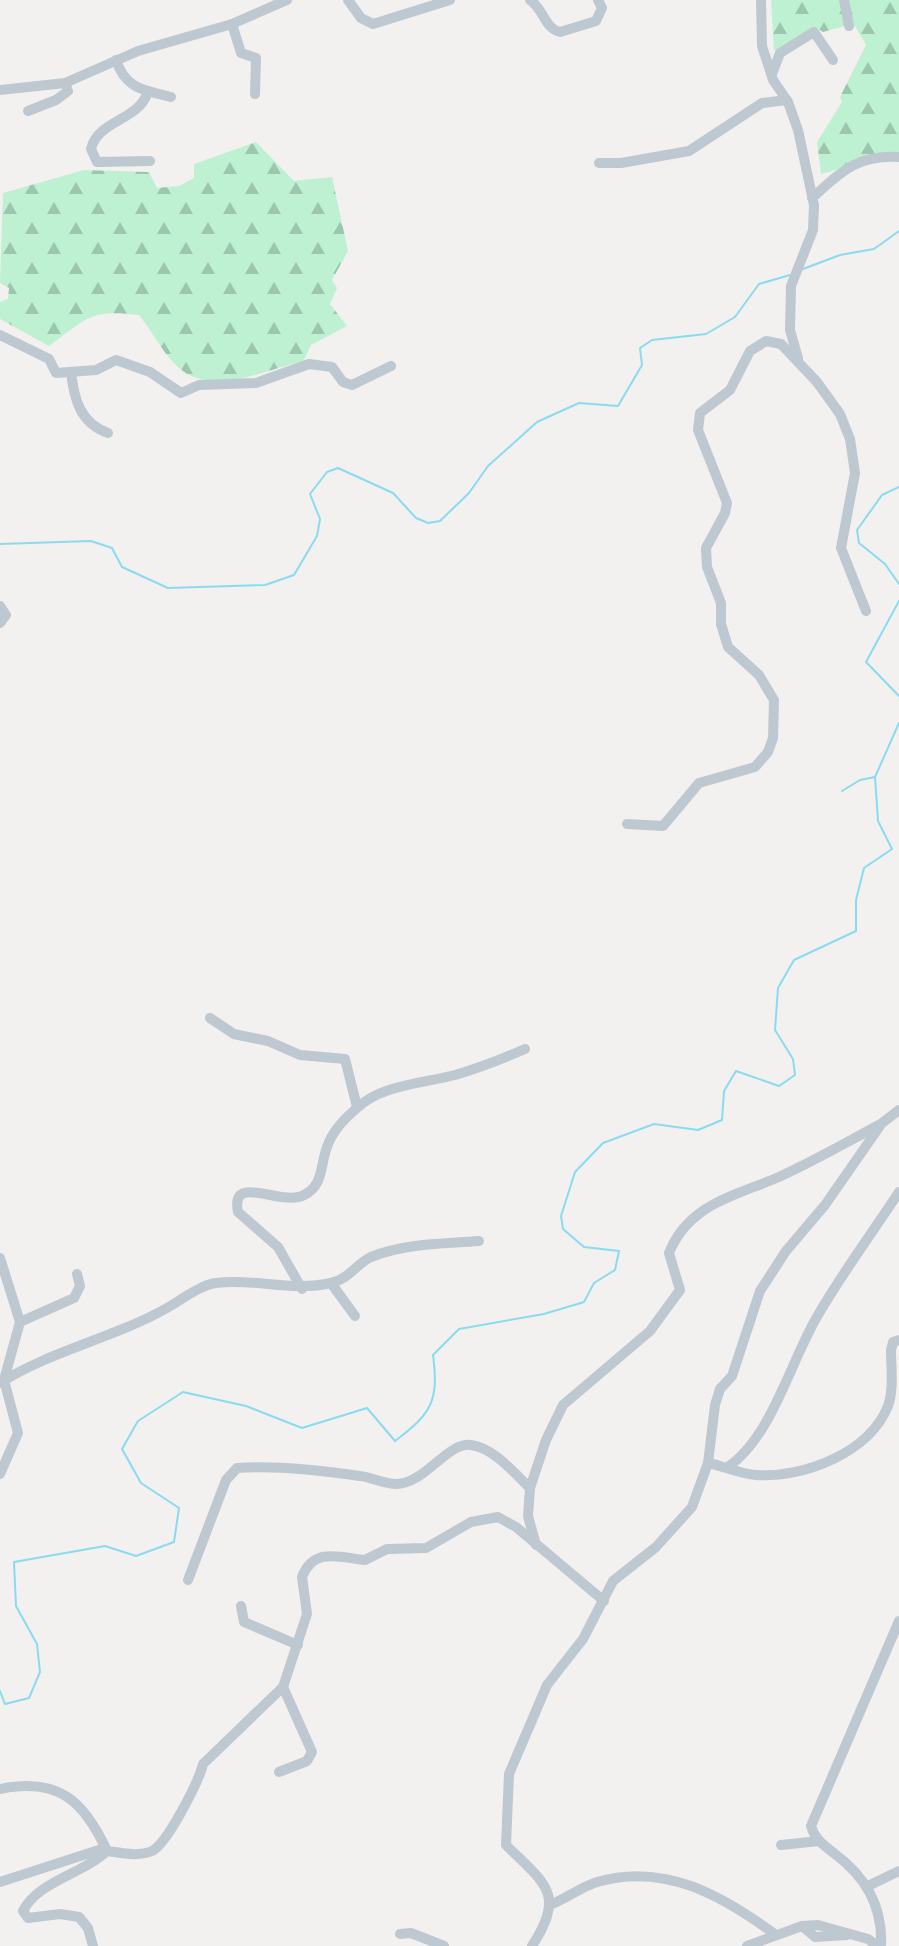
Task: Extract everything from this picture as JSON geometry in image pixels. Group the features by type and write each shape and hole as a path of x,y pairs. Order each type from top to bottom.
{"street":[{"path":"0,90 65,83 116,60 232,24 287,0"},
{"path":"348,0 361,18 373,24 450,0"},
{"path":"530,0 541,9 551,29 560,32 596,21 602,8 598,0"},
{"path":"761,0 760,37 772,74 787,100 798,130 812,198 813,230 796,266 789,303 790,330 800,362"},
{"path":"844,0 849,26"},
{"path":"232,24 241,53 256,58 255,94"},
{"path":"772,74 783,49 814,32 833,60"},
{"path":"116,60 129,85 147,94 171,97"},
{"path":"28,111 63,97 68,91 65,83"},
{"path":"147,94 141,106 96,136 91,149 97,162 150,161"},
{"path":"599,163 621,163 689,151 762,103 787,100"},
{"path":"812,198 838,171 859,163 899,157"},
{"path":"0,335 49,359 56,373 96,370 116,360 150,372 181,393 199,385 256,383 309,364 332,367 343,382 352,385 391,366"},
{"path":"627,824 663,826 678,812 699,783 755,767 768,752 776,719 774,700 759,675 728,647 721,624 721,603 707,567 706,548 725,513 727,503 698,430 697,419 704,408 730,390 754,347 766,341 777,342 800,362 831,400 850,439 854,483 845,515 841,548 866,611"},
{"path":"71,372 81,412 92,426 108,433"},
{"path":"0,606 6,615 0,623"},
{"path":"210,1018 234,1034 268,1041 303,1056 333,1055 345,1059 357,1107"},
{"path":"302,1289 278,1247 238,1212 237,1201 247,1189 282,1198 309,1192 319,1181 328,1144 357,1107 376,1095 456,1075 525,1049"},
{"path":"536,1546 528,1516 530,1488 546,1440 563,1405 650,1331 676,1299 680,1290 669,1253 675,1237 690,1219 716,1201 782,1176 882,1123 899,1110"},
{"path":"532,1946 550,1917 552,1904 544,1886 506,1845 508,1777 547,1685 583,1639 618,1576 656,1547 689,1512 708,1463 713,1411 720,1389 732,1376 760,1291 789,1246 825,1205 882,1123"},
{"path":"729,1466 752,1447 816,1318 857,1251 899,1192"},
{"path":"2,1381 139,1323 210,1285 257,1284 302,1289 347,1277 359,1263 388,1251 422,1244 479,1241"},
{"path":"0,1258 20,1322 2,1381 18,1429 0,1474"},
{"path":"20,1322 33,1313 74,1298 80,1286 77,1274"},
{"path":"331,1283 355,1316"},
{"path":"708,1463 757,1475 789,1471 835,1457 863,1441 888,1406 891,1350 893,1342 899,1340"},
{"path":"188,1580 226,1480 237,1468 265,1466 397,1484 432,1468 456,1447 470,1445 498,1459 530,1488"},
{"path":"0,1882 106,1849 140,1854 157,1848 200,1781 203,1764 283,1687 307,1614 302,1577 317,1559 336,1554 365,1560 387,1549 422,1549 463,1525 488,1517 508,1521 604,1601"},
{"path":"241,1606 244,1622 298,1645"},
{"path":"747,1946 802,1926 827,1925 880,1946 881,1920 868,1886 854,1869 819,1841 811,1828 899,1621"},
{"path":"279,1772 307,1761 312,1752 283,1687"},
{"path":"0,1789 39,1789 71,1798 79,1803 106,1849"},
{"path":"781,1845 819,1841"},
{"path":"93,1946 88,1928 79,1917 60,1914 28,1918 23,1911 35,1895 93,1864 106,1849"},
{"path":"868,1886 899,1871"},
{"path":"552,1904 597,1882 660,1876 702,1889 776,1935"},
{"path":"400,1934 411,1933 444,1946"}],"green space":[{"path":"771,0 842,0 845,26 823,32 815,27 774,51"},
{"path":"847,0 899,0 899,152 821,174 817,142 842,102 840,97 866,45 849,16"},
{"path":"256,142 294,181 332,177 348,251 332,280 337,288 330,304 347,326 311,345 303,362 238,379 205,380 191,376 177,366 139,315 110,313 90,318 49,346 0,319 0,302 8,299 9,288 0,283 3,193 84,170 149,172 157,188 179,186 194,178 194,164"}],"waterway":[{"path":"803,269 840,255 874,249 899,231"},
{"path":"0,544 91,541 112,548 122,567 168,588 265,585 294,575 317,536 320,519 310,494 327,472 338,468 393,493 416,518 428,523 440,521 469,493 488,466 537,422 579,403 618,406 642,365 640,348 652,340 706,334 735,317 759,284 790,275"},
{"path":"899,487 882,495 857,530 859,543 885,564 899,584"},
{"path":"899,601 866,662 899,696"},
{"path":"842,791 860,780 875,777 899,723"},
{"path":"0,1691 5,1704 29,1698 40,1672 37,1644 16,1606 14,1562 105,1546 136,1556 174,1542 179,1508 141,1483 122,1449 138,1421 183,1392 246,1406 302,1428 367,1408 395,1441 425,1414 435,1384 433,1355 459,1329 544,1314 584,1302 594,1283 615,1270 619,1251 584,1247 563,1229 561,1216 575,1172 603,1143 654,1124 698,1130 722,1120 724,1091 736,1071 779,1086 795,1075 793,1059 775,1030 778,988 794,960 856,931 856,900 864,868 892,849 878,821 875,777"}]}
